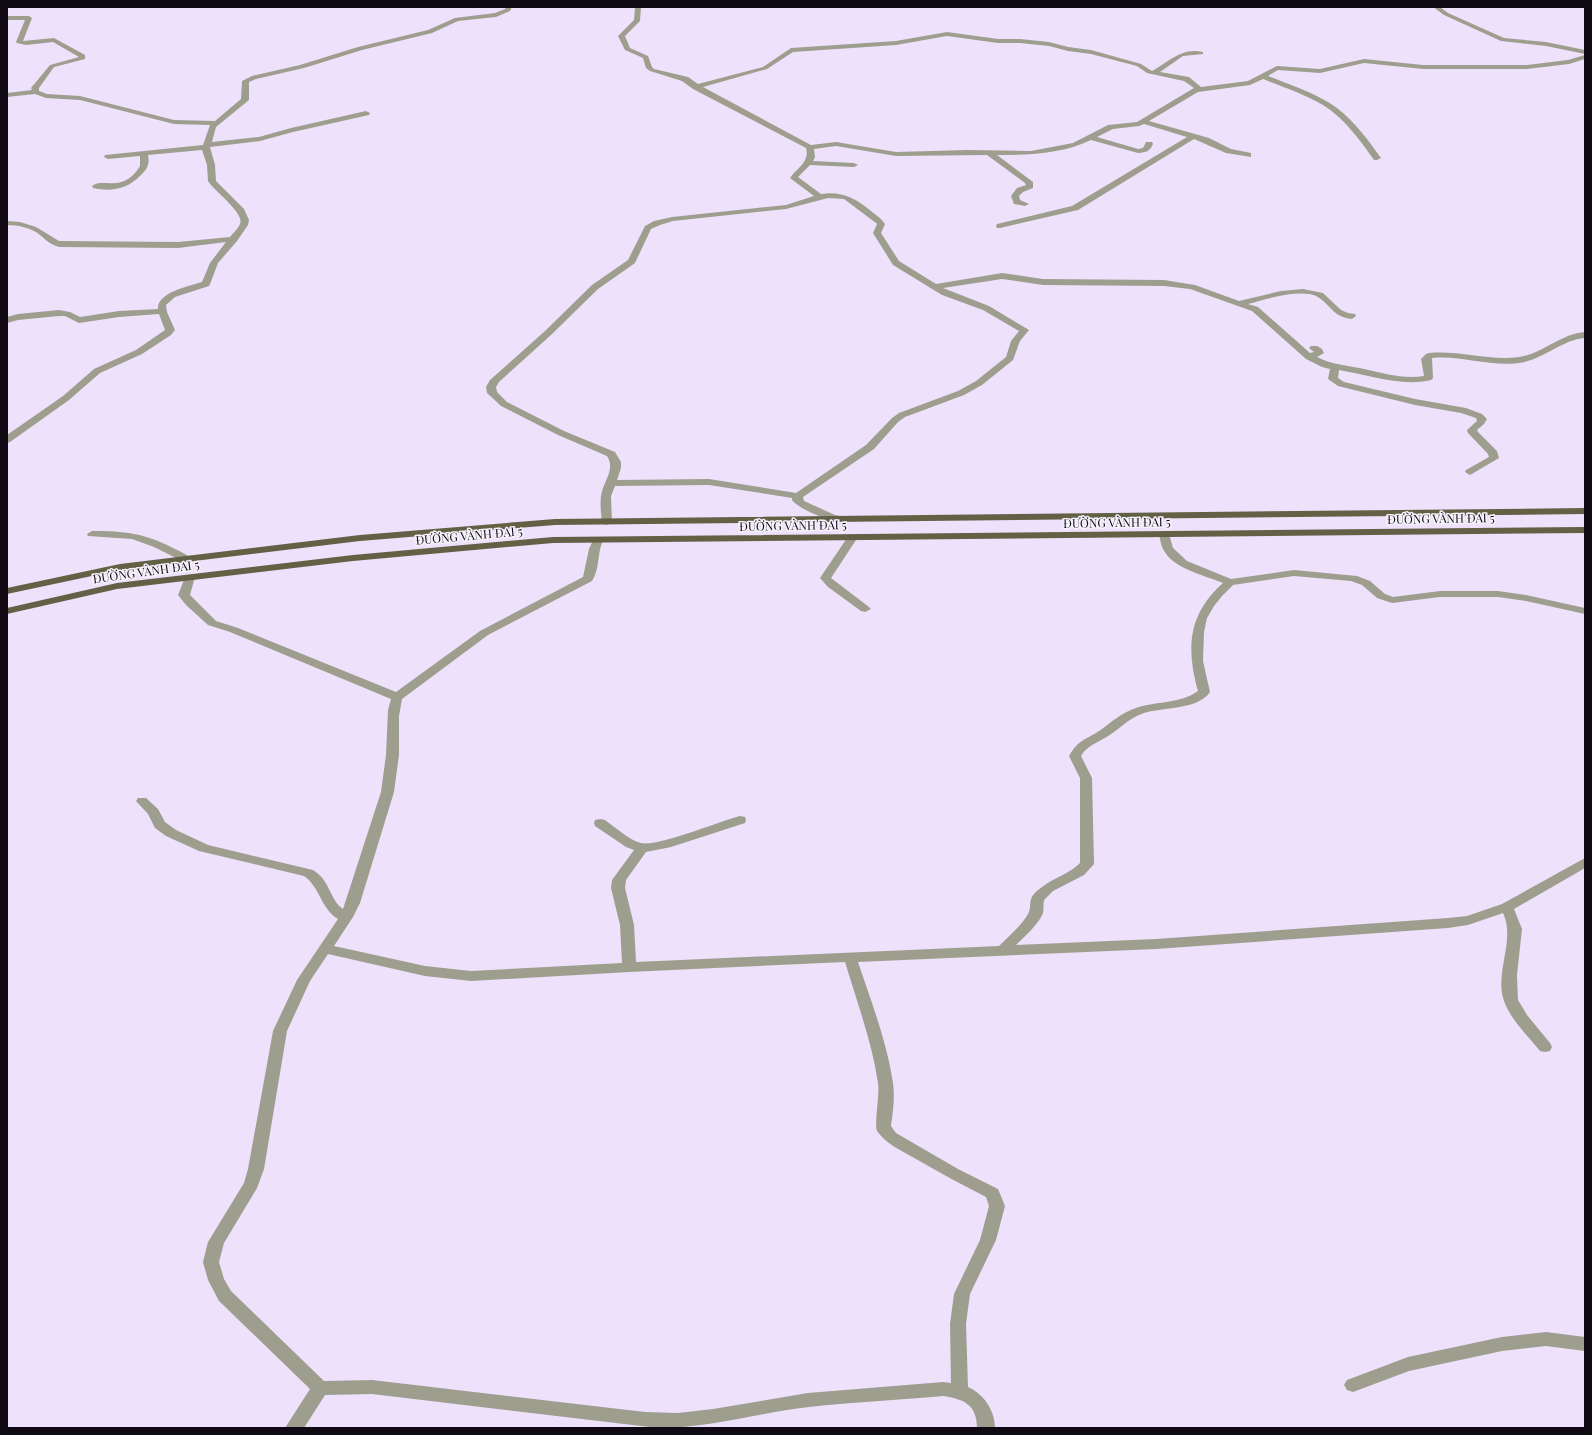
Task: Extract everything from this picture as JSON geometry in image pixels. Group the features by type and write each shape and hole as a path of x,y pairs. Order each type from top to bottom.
{"main road":[{"name":"ĐƯỜNG VÀNH ĐAI 5","path":"7,591 120,566 368,538 555,522 1585,511"},
{"name":"ĐƯỜNG VÀNH ĐAI 5","path":"7,610 117,586 353,558 553,540 1585,530"}],"street":[{"path":"7,440 66,398 97,371 139,352 168,333 170,327 161,311 162,304 172,295 206,284 214,263 234,239 244,225 245,220 244,215 212,181 212,165 206,146 215,124 245,100 246,81 249,79 302,67 360,48 430,32 457,19 496,15 508,10 510,7"},
{"path":"638,7 637,21 621,36 627,49 646,57 649,68 652,70 681,77 810,147 836,144 896,154 1038,152 1075,145 1111,127 1133,125 1145,122 1199,89 1250,83 1277,68 1320,71 1364,61 1423,67 1526,67 1569,62 1585,58"},
{"path":"1436,7 1446,14 1503,40 1546,44 1585,52"},
{"path":"7,18 29,18 19,42 26,43 54,40 82,55 83,58 52,66 35,88 36,92"},
{"path":"696,86 765,68 791,50 896,43 947,34 998,41 1020,40 1091,52 1139,65 1153,73 1186,79 1199,89"},
{"path":"1153,73 1164,68 1181,54 1188,52 1201,53"},
{"path":"1263,76 1326,104 1344,120 1370,148 1377,158"},
{"path":"7,95 36,92 46,96 80,98 174,122 215,124"},
{"path":"108,157 260,139 291,130 366,113"},
{"path":"1145,122 1206,140 1229,150 1248,154"},
{"path":"1090,137 1138,151 1146,150 1149,144"},
{"path":"1000,226 1074,208 1105,191 1109,187 1192,137"},
{"path":"810,147 812,150 809,163 794,178 820,197"},
{"path":"96,186 117,187 131,182 142,170 146,162 144,153"},
{"path":"990,153 1029,182 1030,186 1020,190 1015,196 1017,202 1025,204"},
{"path":"809,163 854,165"},
{"path":"607,522 606,496 610,483 616,468 616,462 611,454 561,433 504,404 492,392 491,387 495,380 548,333 595,287 632,261 648,228 652,224 670,219 778,208 804,203 820,197 844,196 880,221 881,224 876,232 893,259 945,294 986,308 1022,327 1024,330 1016,341 1013,354 1010,358 979,383 971,388 902,415 895,420 870,447 798,496 709,482 610,483"},
{"path":"7,223 12,223 38,231 49,241 58,244 178,245 234,239"},
{"path":"934,287 1002,276 1043,282 1164,283 1192,286 1240,303 1259,312 1309,357 1325,366 1360,371 1392,378 1423,380 1428,378 1429,374 1426,359 1429,356 1446,355 1488,360 1520,360 1534,356 1577,335 1585,335"},
{"path":"1240,303 1280,294 1313,292 1320,295 1341,315 1352,316"},
{"path":"7,320 18,317 59,313 67,314 79,320 119,314 161,311"},
{"path":"1309,357 1319,354 1320,351 1314,348"},
{"path":"1335,368 1333,379 1341,384 1415,402 1463,410 1479,416 1482,419 1481,422 1474,427 1472,430 1473,433 1494,453 1494,458 1470,472"},
{"path":"798,496 797,500 800,503 832,517 841,519"},
{"path":"92,534 130,535 175,552 186,559"},
{"path":"1164,534 1168,549 1174,557 1230,582 1284,574 1309,574 1360,580 1366,583 1381,596 1392,600 1440,594 1498,594 1526,598 1585,611"},
{"path":"853,537 825,578 832,585 865,609"},
{"path":"598,540 593,551 591,573 588,579 484,633 397,697 394,705 393,750 389,787 353,903 346,917 304,980 280,1031 256,1169 251,1184 216,1242 211,1262 216,1280 225,1296 320,1388 372,1387 645,1420 678,1421 713,1417 808,1400 943,1389 960,1391 972,1398 982,1409 986,1428"},
{"path":"190,577 184,595 190,603 212,623 234,630 397,697"},
{"path":"1002,951 1024,929 1036,913 1037,899 1048,888 1080,872 1088,864 1086,778 1075,756 1080,747 1103,734 1124,717 1141,710 1194,700 1204,692 1197,674 1195,649 1202,616 1217,592 1230,582"},
{"path":"142,801 153,812 160,825 171,833 204,848 308,873 316,877 334,909 346,917"},
{"path":"600,822 631,844 642,848 666,844 740,820"},
{"path":"629,967 627,925 618,888 621,876 642,848"},
{"path":"325,949 425,971 464,975 1156,944 1448,923 1468,920 1507,908 1585,862"},
{"path":"1507,908 1513,920 1515,929 1510,988 1511,999 1516,1009 1545,1047"},
{"path":"850,957 878,1049 886,1084 886,1108 883,1126 892,1137 992,1193 997,1206 988,1240 962,1294 958,1324 960,1391"},
{"path":"1353,1385 1408,1364 1502,1344 1546,1339 1585,1344"},
{"path":"294,1428 320,1388"}]}
